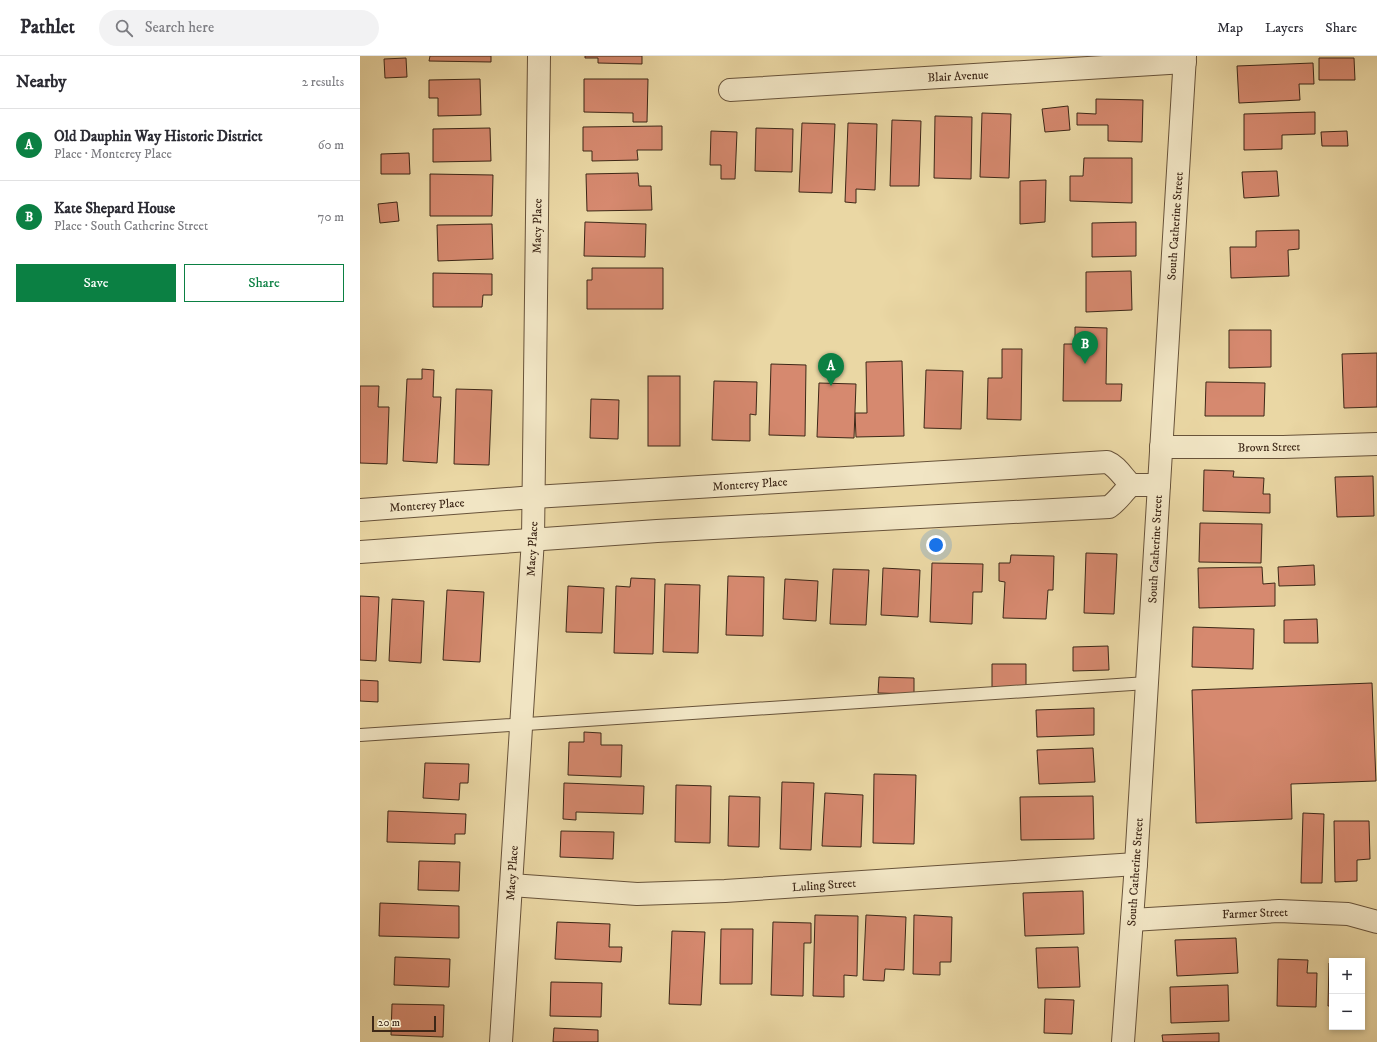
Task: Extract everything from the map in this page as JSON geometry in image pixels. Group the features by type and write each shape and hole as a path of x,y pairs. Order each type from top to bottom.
{"street":[{"name":"Macy Place","path":"500,1042 533,539 539,56"},
{"name":"Blair Avenue","path":"730,90 1185,59"},
{"name":"South Catherine Street","path":"1123,1042 1136,864 1185,59"},
{"name":"Brown Street","path":"1161,447 1283,447 1377,444"},
{"name":"Monterey Place","path":"360,510 534,497 1107,462 1115,465 1121,475 1131,484"},
{"path":"360,552 673,530 1109,507 1131,484 1159,485"},
{"name":"Luling Street","path":"511,885 637,894 725,891 1136,864"},
{"name":"Farmer Street","path":"1132,920 1279,911 1348,914 1377,922"}],"lane":[{"path":"360,735 1147,683"}],"building":[{"path":"430,56 491,56 491,62 429,61"},
{"path":"585,56 642,56 642,64 598,63 598,58 585,58"},
{"path":"406,58 407,77 385,78 384,59"},
{"path":"1319,58 1354,58 1355,80 1319,80"},
{"path":"1313,63 1314,84 1299,84 1300,100 1239,103 1237,66"},
{"path":"480,79 481,115 438,116 438,98 429,98 429,80"},
{"path":"584,79 648,79 647,122 633,122 633,113 584,112"},
{"path":"1096,99 1143,100 1142,142 1108,141 1108,125 1077,125 1077,113 1096,114"},
{"path":"1068,106 1070,130 1045,132 1042,109"},
{"path":"1315,112 1315,134 1282,135 1282,149 1244,150 1244,114"},
{"path":"982,113 1011,114 1009,178 980,177"},
{"path":"935,116 972,117 971,179 934,178"},
{"path":"892,120 921,121 919,186 890,186"},
{"path":"802,123 835,124 832,193 799,192"},
{"path":"848,123 877,124 875,190 856,189 856,203 845,202"},
{"path":"662,126 662,150 637,150 638,160 592,161 592,151 583,151 583,127"},
{"path":"490,128 491,161 433,162 433,129"},
{"path":"756,128 793,129 792,172 755,171"},
{"path":"711,131 737,132 735,179 721,179 721,165 710,165"},
{"path":"1347,131 1348,146 1322,146 1321,132"},
{"path":"409,153 410,174 381,174 381,154"},
{"path":"1084,158 1132,158 1132,203 1070,201 1070,176 1083,176"},
{"path":"1277,171 1279,196 1244,198 1242,172"},
{"path":"638,173 639,186 651,186 652,210 587,211 586,174"},
{"path":"430,174 493,175 492,216 430,216"},
{"path":"1046,180 1045,222 1020,224 1020,181"},
{"path":"397,202 399,221 380,223 378,204"},
{"path":"585,222 646,224 645,257 584,256"},
{"path":"1136,222 1136,256 1092,257 1092,223"},
{"path":"492,224 493,259 438,261 437,225"},
{"path":"1299,230 1299,249 1288,250 1289,276 1231,278 1230,247 1256,247 1256,231"},
{"path":"592,268 663,268 663,309 587,309 587,280 592,280"},
{"path":"1131,271 1132,310 1086,312 1086,272"},
{"path":"433,273 492,274 492,295 483,295 482,307 433,307"},
{"path":"1075,327 1107,328 1106,384 1122,384 1121,401 1063,401 1064,344 1075,344"},
{"path":"1229,330 1271,330 1271,367 1229,368"},
{"path":"1002,349 1022,349 1021,420 987,419 988,378 1002,378"},
{"path":"1377,353 1377,407 1344,408 1342,354"},
{"path":"902,361 904,436 856,437 855,413 867,413 866,362"},
{"path":"771,364 806,365 805,436 769,435"},
{"path":"422,369 434,370 433,397 441,397 437,463 403,461 407,379 422,379"},
{"path":"926,370 963,371 961,429 924,428"},
{"path":"648,376 680,376 680,446 648,446"},
{"path":"714,381 757,382 756,415 750,414 750,441 712,440"},
{"path":"1206,382 1265,383 1264,416 1205,416"},
{"path":"819,383 856,384 854,438 817,437"},
{"path":"360,386 379,386 378,407 389,407 387,464 360,463"},
{"path":"456,389 492,390 489,465 454,464"},
{"path":"591,399 619,400 618,439 590,438"},
{"path":"1204,470 1234,471 1233,477 1264,478 1263,494 1270,494 1270,513 1203,511"},
{"path":"1373,476 1374,516 1337,517 1335,477"},
{"path":"1200,523 1262,524 1261,563 1199,562"},
{"path":"1086,553 1117,554 1114,614 1084,613"},
{"path":"1011,555 1054,556 1053,590 1048,590 1046,619 1003,618 1005,582 999,581 999,563 1010,563"},
{"path":"932,563 983,564 982,592 973,592 972,624 930,622"},
{"path":"1314,565 1315,585 1279,586 1278,567"},
{"path":"1262,567 1263,584 1275,583 1275,606 1199,608 1198,568"},
{"path":"883,568 920,570 918,617 881,615"},
{"path":"833,569 869,570 866,625 830,624"},
{"path":"728,576 764,577 763,636 726,635"},
{"path":"631,578 655,579 653,654 614,653 616,586 630,587"},
{"path":"785,579 818,581 816,621 783,619"},
{"path":"665,584 700,585 698,653 663,652"},
{"path":"568,586 604,588 602,633 566,632"},
{"path":"447,590 484,592 480,662 443,660"},
{"path":"360,596 379,597 376,661 360,660"},
{"path":"392,599 424,601 421,663 389,661"},
{"path":"1317,619 1318,643 1284,643 1284,620"},
{"path":"1193,627 1254,629 1253,669 1192,667"},
{"path":"1108,646 1109,670 1073,671 1073,647"},
{"path":"992,664 1026,664 1026,688 992,687"},
{"path":"879,677 914,678 914,694 878,693"},
{"path":"360,680 378,681 378,702 360,701"},
{"path":"1372,683 1376,781 1291,784 1292,819 1196,823 1192,690"},
{"path":"1094,708 1094,735 1037,737 1036,710"},
{"path":"584,732 601,733 601,745 622,745 621,777 568,775 569,742 584,742"},
{"path":"1093,748 1095,782 1039,784 1037,750"},
{"path":"425,763 469,764 468,783 460,783 459,800 423,798"},
{"path":"874,774 916,775 914,844 873,843"},
{"path":"782,782 814,783 811,850 780,849"},
{"path":"564,783 644,786 643,814 576,812 576,820 563,819"},
{"path":"676,785 711,786 710,843 675,842"},
{"path":"825,793 863,795 861,847 822,846"},
{"path":"729,796 760,797 759,847 728,846"},
{"path":"1093,796 1094,839 1021,840 1020,797"},
{"path":"388,811 466,814 465,834 455,834 455,844 387,842"},
{"path":"1303,813 1324,814 1322,883 1301,883"},
{"path":"1334,821 1369,821 1370,859 1357,860 1357,881 1335,882"},
{"path":"561,831 614,832 613,859 560,857"},
{"path":"419,861 460,862 459,891 418,890"},
{"path":"1083,891 1084,934 1025,936 1023,893"},
{"path":"380,903 459,906 459,938 379,936"},
{"path":"815,915 858,916 857,976 844,975 844,997 813,996"},
{"path":"866,915 906,917 904,970 885,969 884,981 863,980"},
{"path":"914,915 952,917 951,962 940,962 940,975 913,974"},
{"path":"557,922 610,924 609,947 622,947 621,962 555,959"},
{"path":"773,922 811,923 811,943 804,943 803,996 771,995"},
{"path":"721,929 753,929 752,984 720,984"},
{"path":"672,931 705,932 701,1005 669,1004"},
{"path":"1236,938 1238,973 1177,976 1175,940"},
{"path":"1078,947 1080,987 1038,988 1036,948"},
{"path":"395,957 450,959 449,987 394,985"},
{"path":"1278,959 1308,960 1307,973 1317,973 1316,1007 1277,1006"},
{"path":"1329,963 1329,1006 1328,1006"},
{"path":"551,982 602,983 601,1017 550,1016"},
{"path":"1228,985 1229,1021 1171,1023 1170,987"},
{"path":"1045,999 1074,1000 1072,1034 1044,1033"},
{"path":"392,1004 444,1005 443,1037 391,1035"},
{"path":"554,1028 598,1030 598,1042 553,1042"},
{"path":"1219,1033 1219,1042 1163,1042 1162,1035"}],"place":[{"name":"Kate Shepard House","path":"1085,364"},
{"name":"Old Dauphin Way Historic District","path":"831,386"}]}
